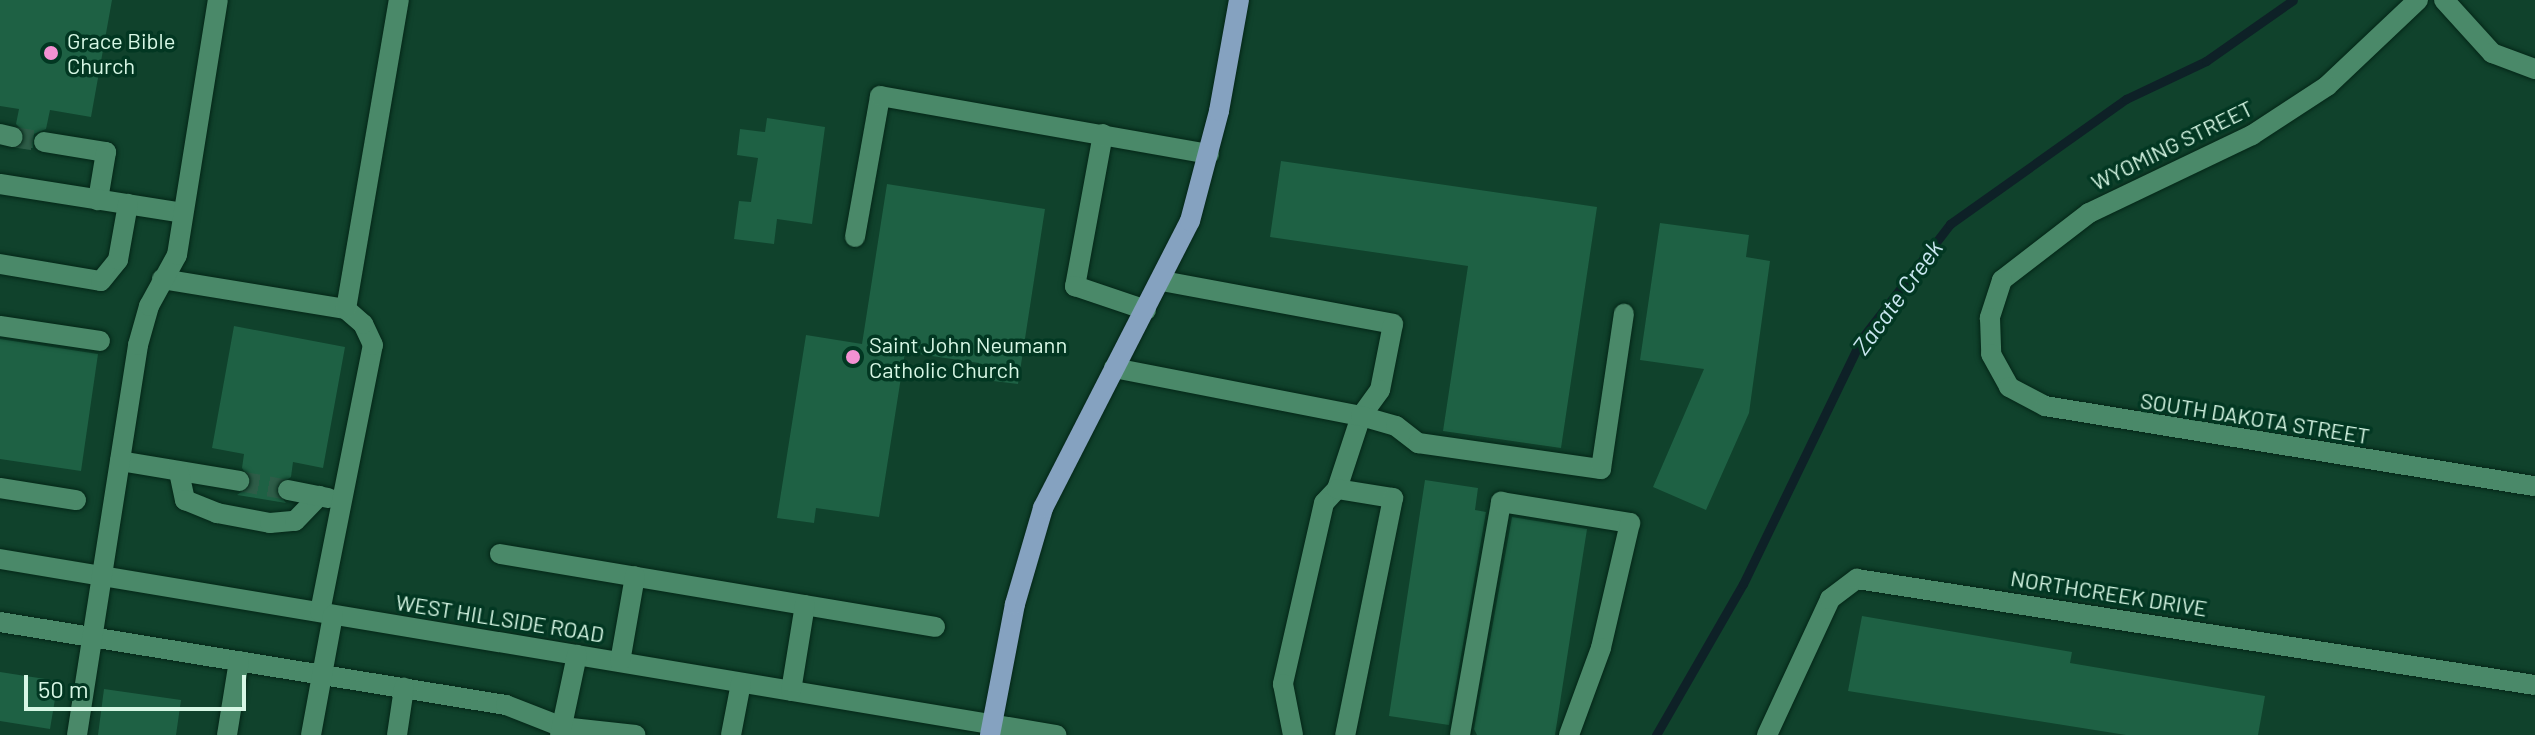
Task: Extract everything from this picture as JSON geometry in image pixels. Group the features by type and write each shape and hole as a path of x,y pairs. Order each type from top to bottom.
{"main road":[{"path":"991,730 1025,561 1068,452 1162,281 1190,221 1209,154 1239,0"}],"street":[{"path":"77,735 95,634 99,576 138,345 162,279 177,255 218,0"},
{"path":"346,309 399,0"},
{"name":"WYOMING STREET","path":"1991,354 1990,318 2002,280 2089,213 2252,135 2327,86 2418,0"},
{"path":"2444,0 2492,53 2535,69"},
{"path":"855,237 880,96 1209,154"},
{"path":"1103,134 1075,286 1146,310"},
{"path":"44,142 106,152 98,200"},
{"path":"0,184 183,213"},
{"path":"0,264 101,281 118,260 128,204"},
{"path":"162,279 346,309 363,324 373,345 343,500 311,735"},
{"path":"1162,281 1393,324 1380,390 1361,416 1337,489 1324,503 1283,684 1293,735"},
{"path":"1114,368 1361,416 1396,426 1418,443 1601,469 1624,314"},
{"path":"0,326 100,341"},
{"name":"SOUTH DAKOTA STREET","path":"1991,354 2009,387 2045,406 2535,486"},
{"path":"120,461 239,481"},
{"path":"179,472 185,500 217,513 270,523 295,521 319,496"},
{"path":"0,488 76,500"},
{"path":"1337,489 1393,498 1345,735"},
{"path":"288,490 343,500"},
{"path":"1460,735 1501,502 1630,523 1601,648 1569,735"},
{"path":"500,554 935,627"},
{"name":"WEST HILLSIDE ROAD","path":"0,559 791,691 991,730 1056,735"},
{"path":"620,662 635,576"},
{"name":"NORTHCREEK DRIVE","path":"1767,735 1830,599 1857,579 2535,685"},
{"path":"791,691 805,605"},
{"path":"0,622 95,634 506,705 561,731 636,735"},
{"path":"561,731 577,655"},
{"path":"227,735 239,661"},
{"path":"731,735 741,683"},
{"path":"397,735 404,688"}],"building":[{"name":"Grace Bible Church","path":"0,0 112,0 91,117 50,110 46,129 34,134 33,148 22,146 26,134 16,124 19,109 0,106"},
{"path":"767,118 825,127 812,224 777,219 774,244 734,239 739,201 751,202 758,158 737,155 740,129 765,132"},
{"path":"1281,161 1597,207 1561,448 1443,431 1468,266 1270,237"},
{"name":"Saint John Neumann Catholic Church","path":"887,184 1045,209 1018,384 977,379 979,363 905,352 879,517 816,508 814,523 777,518 806,335 862,344"},
{"path":"1660,223 1749,235 1746,257 1770,261 1749,413 1706,510 1653,487 1704,369 1640,360"},
{"path":"234,326 345,347 323,468 293,462 291,477 275,488 286,503 237,495 252,484 242,468 244,454 212,448"},
{"path":"0,339 98,354 81,471 0,459"},
{"path":"1425,480 1478,488 1475,510 1486,512 1449,725 1389,716"},
{"path":"1512,517 1587,529 1555,735 1477,735 1474,729"},
{"path":"1862,616 2072,652 2070,663 2265,696 2258,735 2126,735 1848,691"},
{"path":"0,672 58,681 50,729 0,721"},
{"path":"104,689 181,700 176,735 98,735"}],"waterway":[{"name":"Zacate Creek","path":"1656,735 1743,584 1862,338 1950,224 2126,99 2206,61 2293,0"}],"tunnel":[{"path":"13,137 44,142"},
{"path":"239,481 288,490"}],"place":[{"name":"Grace Bible Church","path":"51,53"},
{"name":"Saint John Neumann Catholic Church","path":"853,357"}]}
